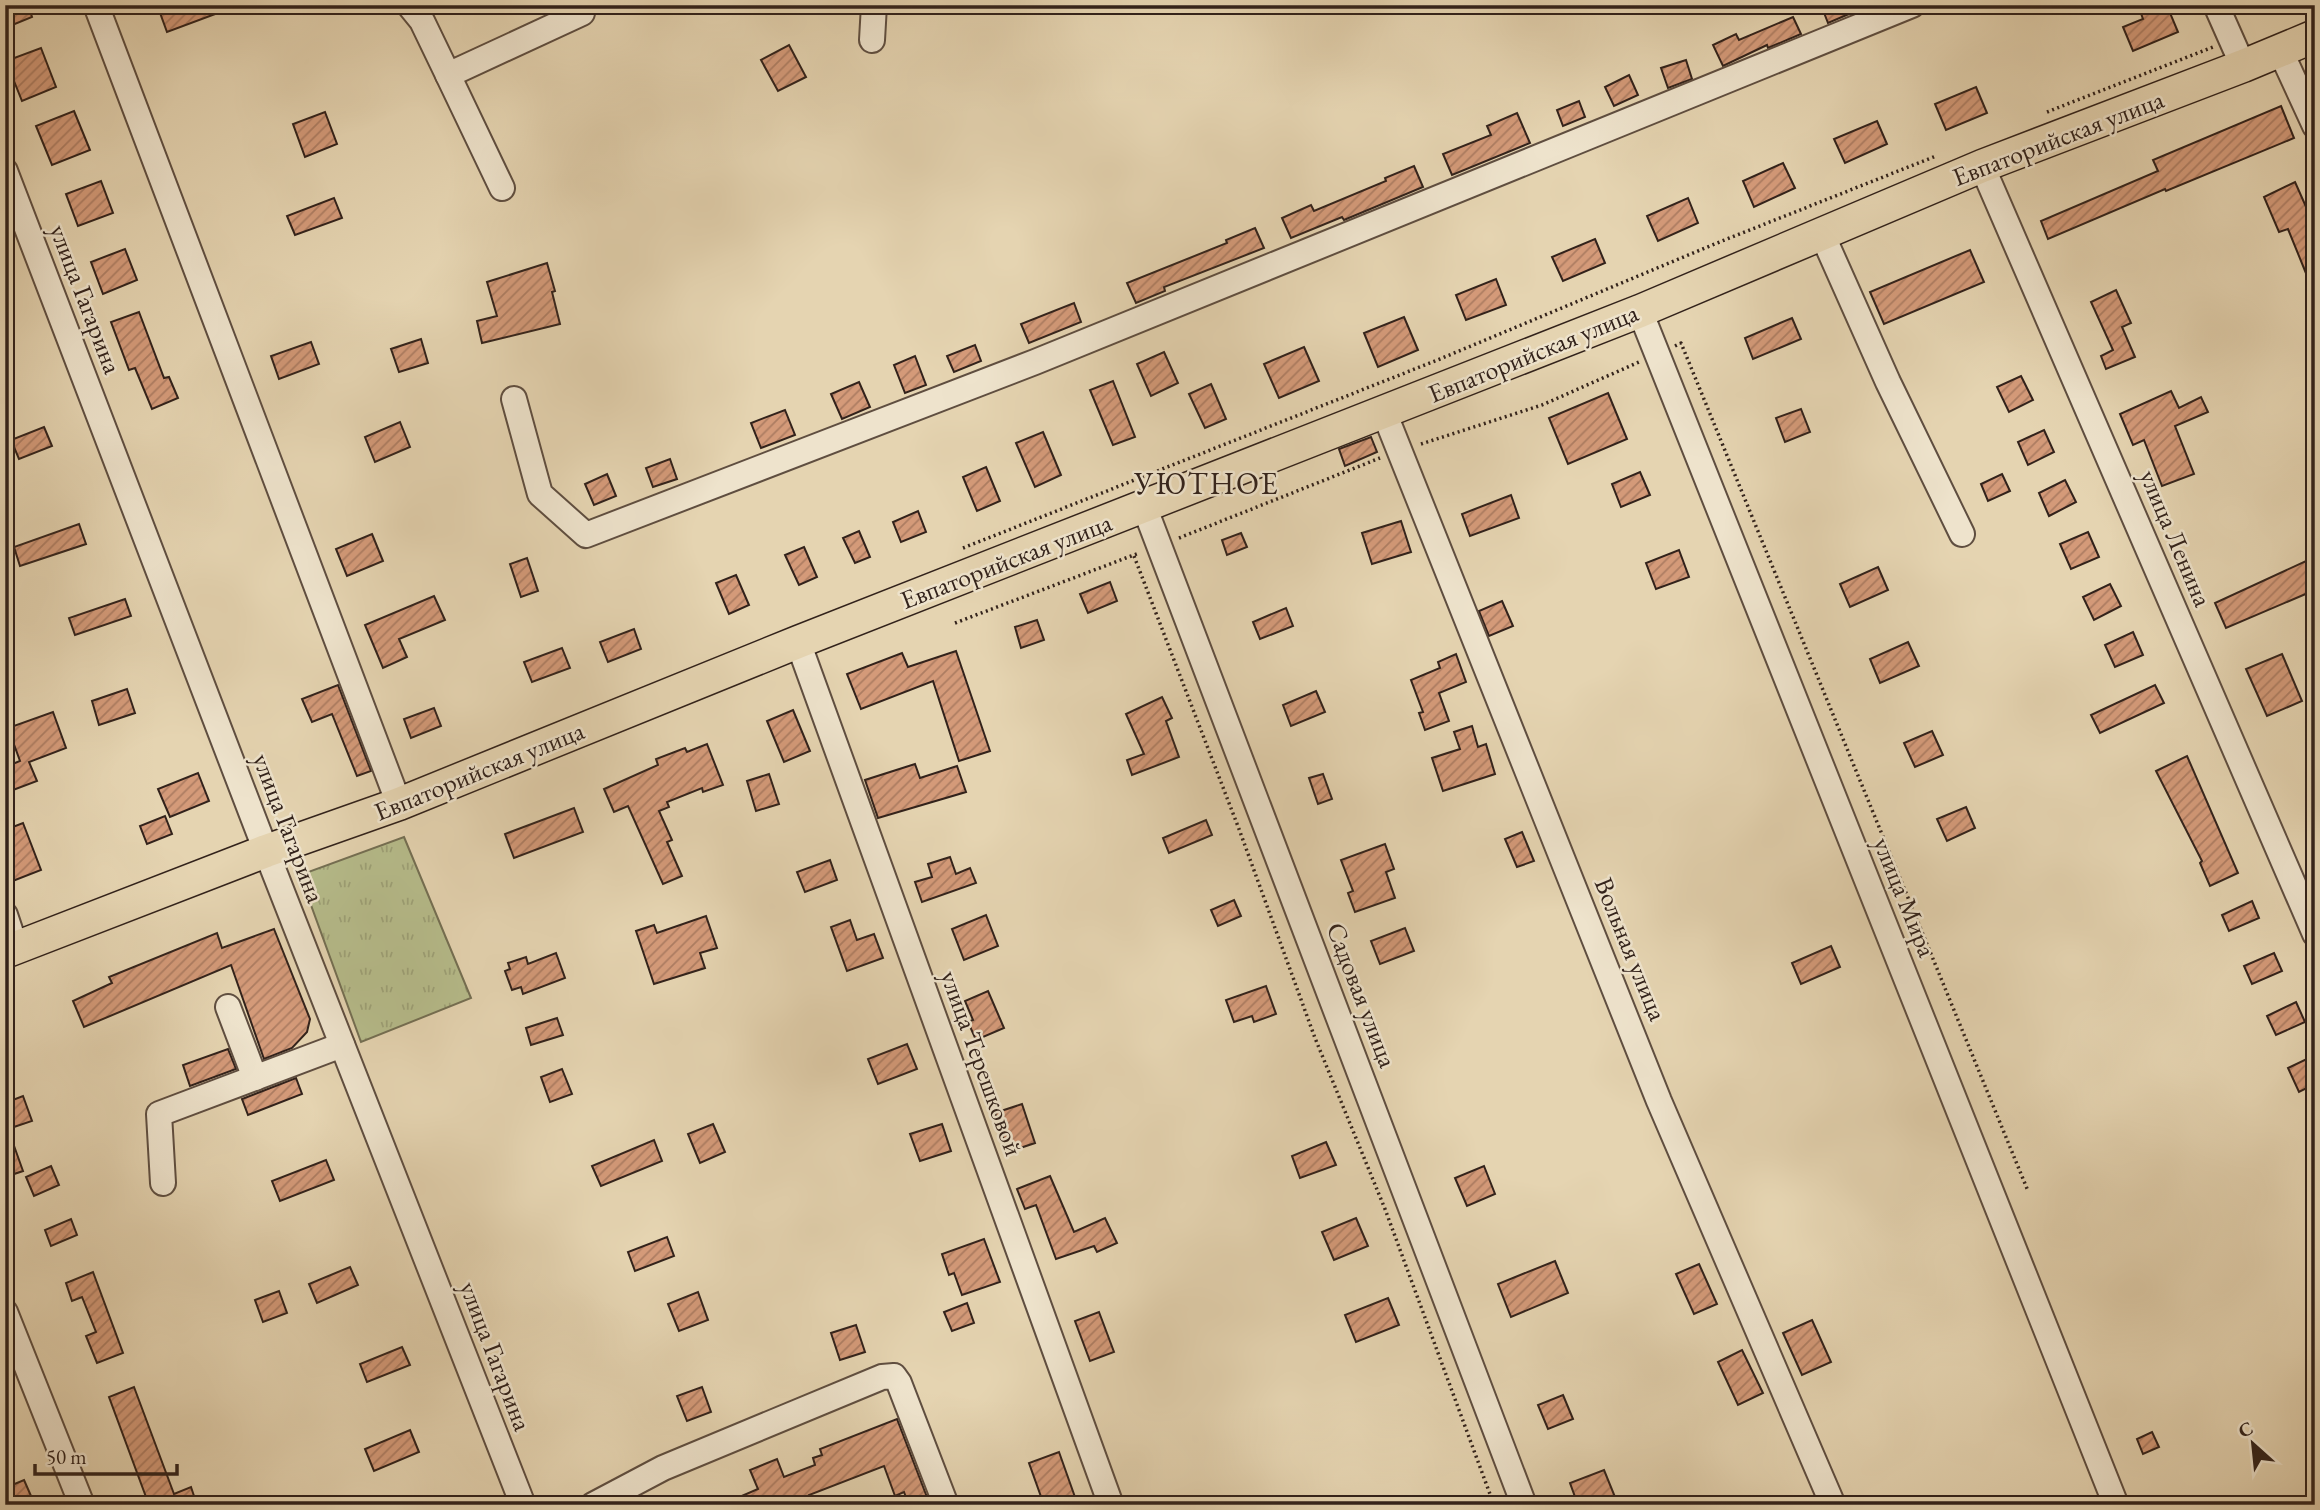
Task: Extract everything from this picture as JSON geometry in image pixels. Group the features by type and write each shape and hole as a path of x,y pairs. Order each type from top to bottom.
{"main road":[{"name":"Евпаторийская улица","path":"11,950 266,851 399,804 798,642 1640,311 1982,166 2237,53 2280,50 2315,36"}],"street":[{"path":"96,5 399,804"},
{"path":"409,5 422,20 502,188"},
{"path":"872,40 874,5"},
{"path":"514,399 540,494 586,534 1035,362 1912,5"},
{"path":"2216,5 2237,53"},
{"path":"448,75 582,13"},
{"path":"2280,50 2315,126"},
{"name":"улица Ленина","path":"1982,166 2315,934"},
{"name":"улица Гагарина","path":"5,171 266,851 523,1505"},
{"path":"1822,234 1888,382 1962,534"},
{"name":"улица Мира","path":"1640,311 2116,1505"},
{"name":"Вольная улица","path":"1384,412 1660,1101 1833,1505"},
{"name":"Садовая улица","path":"1144,506 1524,1505"},
{"name":"улица Терешковой","path":"798,642 1111,1505"},
{"path":"5,915 11,950"},
{"path":"228,1007 255,1078"},
{"path":"163,1183 159,1114 342,1045"},
{"path":"5,1312 82,1505"},
{"path":"593,1505 663,1468 882,1377 894,1376 946,1505"}],"path":[{"path":"2037,116 2237,53"},
{"path":"961,549 1440,359 1717,243 1947,152"},
{"path":"955,623 1134,556 1399,451 1542,405 1681,343 2028,1191"},
{"path":"1134,556 1239,829 1315,1038 1385,1209 1494,1505"}],"green space":[{"path":"404,837 471,998 361,1042 300,875"}],"building":[{"path":"5,5 28,5 32,17 5,28"},
{"path":"172,5 234,7 167,32 159,10"},
{"path":"1821,5 1870,5 1828,23"},
{"path":"2138,5 2157,5 2160,12 2168,8 2178,32 2133,51 2123,27 2143,19"},
{"path":"1793,17 1801,34 1768,48 1767,45 1723,66 1713,45 1736,34 1739,40"},
{"path":"789,45 806,77 778,91 761,60"},
{"path":"41,48 56,87 22,101 6,61"},
{"path":"1686,60 1692,79 1668,88 1661,68"},
{"path":"1629,75 1638,95 1614,106 1605,87"},
{"path":"1976,87 1987,113 1946,130 1935,104"},
{"path":"1579,101 1585,117 1563,126 1557,110"},
{"path":"2281,106 2294,138 2048,239 2041,221 2158,171 2153,160"},
{"path":"74,111 90,150 52,165 36,126"},
{"path":"325,112 337,144 305,157 293,124"},
{"path":"1517,113 1530,143 1452,175 1443,154 1491,135 1487,126"},
{"path":"1877,121 1887,144 1845,163 1834,139"},
{"path":"1783,163 1795,188 1754,207 1743,181"},
{"path":"1414,166 1423,187 1344,220 1342,217 1291,238 1282,218 1311,205 1314,211 1386,181 1385,178"},
{"path":"101,181 113,213 78,226 66,194"},
{"path":"2295,182 2315,227 2314,293 2288,229 2279,232 2264,197"},
{"path":"334,198 342,218 295,235 287,216"},
{"path":"1688,198 1698,223 1658,241 1647,216"},
{"path":"1255,228 1264,248 1164,287 1165,291 1136,303 1127,283 1227,243 1226,240"},
{"path":"1595,239 1605,263 1563,281 1552,257"},
{"path":"125,249 137,280 103,294 91,262"},
{"path":"1970,250 1984,282 1884,324 1870,292"},
{"path":"547,263 560,324 482,343 477,321 497,316 487,282"},
{"path":"1496,279 1506,305 1466,320 1456,295"},
{"path":"2116,290 2131,323 2122,327 2135,357 2106,369 2101,356 2113,350 2091,302"},
{"path":"1074,303 1081,322 1029,343 1021,324"},
{"path":"139,312 164,378 169,377 178,398 152,409 135,368 129,370 111,322"},
{"path":"1404,317 1418,350 1378,367 1364,333"},
{"path":"1792,318 1801,339 1753,359 1745,338"},
{"path":"421,339 428,363 399,372 391,349"},
{"path":"311,342 319,364 279,379 271,356"},
{"path":"975,345 981,361 954,372 947,356"},
{"path":"1304,347 1319,381 1279,398 1264,364"},
{"path":"1164,352 1178,383 1151,396 1137,364"},
{"path":"915,356 926,385 905,393 894,365"},
{"path":"2021,376 2033,400 2009,412 1997,387"},
{"path":"1113,381 1135,437 1113,445 1090,390"},
{"path":"859,382 870,407 842,419 831,394"},
{"path":"1211,384 1226,419 1205,428 1189,394"},
{"path":"2171,391 2179,408 2201,397 2208,412 2175,426 2194,474 2162,486 2144,440 2133,445 2120,414"},
{"path":"1608,393 1627,439 1568,464 1549,418"},
{"path":"1801,409 1810,432 1785,442 1776,418"},
{"path":"785,410 795,435 761,448 751,423"},
{"path":"400,422 410,447 375,462 365,437"},
{"path":"44,427 52,446 19,459 11,440"},
{"path":"2044,430 2054,452 2028,465 2018,442"},
{"path":"1043,432 1061,475 1035,487 1016,443"},
{"path":"1371,437 1377,452 1345,466 1339,449"},
{"path":"670,459 677,479 653,487 646,468"},
{"path":"986,467 1000,501 977,511 963,477"},
{"path":"1640,472 1650,495 1621,507 1612,484"},
{"path":"607,474 616,496 594,505 585,484"},
{"path":"2002,474 2010,491 1988,501 1981,484"},
{"path":"2065,480 2076,502 2049,516 2039,493"},
{"path":"1511,495 1519,518 1470,536 1462,514"},
{"path":"918,511 926,532 901,542 893,522"},
{"path":"1401,521 1411,552 1372,564 1362,533"},
{"path":"79,524 86,544 20,566 14,547"},
{"path":"859,531 870,557 855,563 843,538"},
{"path":"2088,532 2099,557 2071,569 2060,544"},
{"path":"1241,533 1247,547 1227,555 1222,540"},
{"path":"372,534 383,561 347,576 336,549"},
{"path":"804,547 817,577 799,585 785,555"},
{"path":"1679,550 1689,577 1656,589 1646,563"},
{"path":"527,558 538,591 521,597 510,564"},
{"path":"2306,561 2315,581 2315,590 2226,628 2215,603"},
{"path":"1878,567 1888,590 1850,607 1840,584"},
{"path":"736,575 749,605 729,614 716,583"},
{"path":"1110,582 1117,601 1088,613 1080,594"},
{"path":"2110,584 2121,606 2094,620 2083,597"},
{"path":"434,596 445,620 399,639 407,657 383,668 365,625"},
{"path":"125,599 131,616 75,635 69,618"},
{"path":"1502,601 1513,626 1489,636 1479,611"},
{"path":"1286,608 1293,626 1260,639 1253,622"},
{"path":"1037,620 1044,640 1021,648 1015,627"},
{"path":"634,629 641,649 608,662 600,642"},
{"path":"2133,632 2143,655 2115,667 2105,645"},
{"path":"1908,642 1919,666 1880,683 1870,659"},
{"path":"562,648 570,668 532,682 524,662"},
{"path":"956,651 990,751 959,761 933,681 861,709 847,674 902,653 908,667"},
{"path":"1456,654 1466,682 1439,693 1449,721 1425,730 1419,713 1423,712 1411,680 1440,668 1438,662"},
{"path":"2282,654 2302,701 2267,716 2246,669"},
{"path":"338,685 371,771 357,776 332,714 312,722 302,699"},
{"path":"2155,685 2164,703 2100,733 2091,715"},
{"path":"127,689 135,713 99,725 92,701"},
{"path":"1316,691 1325,712 1291,726 1283,705"},
{"path":"1162,697 1172,718 1166,721 1179,757 1132,775 1127,760 1144,754 1126,714"},
{"path":"434,708 441,726 411,738 404,719"},
{"path":"793,710 810,751 784,762 767,721"},
{"path":"53,712 66,748 29,762 37,781 5,793 5,767 20,761 8,728"},
{"path":"1472,726 1478,747 1486,744 1495,774 1443,791 1432,758 1460,749 1454,732"},
{"path":"1932,731 1943,755 1915,767 1904,743"},
{"path":"707,744 723,785 703,792 702,788 667,802 669,807 659,811 672,840 667,842 682,876 663,884 628,806 614,812 604,789 658,765 656,759 685,748 687,752"},
{"path":"2187,756 2238,873 2210,886 2200,863 2202,861 2156,771"},
{"path":"915,764 920,778 957,766 966,792 878,818 865,780"},
{"path":"198,773 209,801 170,817 158,789"},
{"path":"769,774 779,804 756,811 747,781"},
{"path":"1323,774 1332,799 1318,804 1309,778"},
{"path":"1966,807 1975,828 1947,841 1937,819"},
{"path":"574,808 583,832 514,858 505,834"},
{"path":"165,816 172,834 147,844 140,826"},
{"path":"1206,820 1212,835 1169,853 1163,838"},
{"path":"23,823 41,870 5,884 5,830"},
{"path":"1522,832 1534,861 1517,867 1505,839"},
{"path":"1385,844 1394,869 1386,872 1395,898 1355,912 1348,893 1353,891 1341,860"},
{"path":"950,857 956,874 970,868 976,883 922,902 915,882 932,877 928,864"},
{"path":"830,860 837,880 805,892 797,872"},
{"path":"1234,900 1241,916 1218,926 1211,910"},
{"path":"2252,901 2259,918 2229,931 2222,915"},
{"path":"986,915 998,946 964,960 952,929"},
{"path":"706,916 717,948 700,953 705,968 654,984 636,931 654,925 657,933"},
{"path":"850,920 857,940 874,934 883,958 847,971 831,927"},
{"path":"1405,928 1414,951 1380,964 1371,941"},
{"path":"274,929 310,1019 307,1032 292,1048 264,1059 231,965 84,1027 73,1001 112,983 109,977 217,933 222,948"},
{"path":"1831,946 1840,967 1801,984 1792,963"},
{"path":"556,953 565,978 523,994 521,987 512,990 505,971 510,969 508,963 526,957 528,964"},
{"path":"2274,953 2282,971 2252,984 2244,966"},
{"path":"1266,986 1276,1014 1254,1022 1252,1016 1234,1022 1226,1000"},
{"path":"988,991 1004,1028 976,1040 968,1022 973,1020 965,1001"},
{"path":"2296,1002 2305,1022 2276,1035 2267,1016"},
{"path":"557,1018 563,1035 531,1045 526,1028"},
{"path":"907,1044 917,1069 878,1084 868,1059"},
{"path":"228,1049 236,1069 190,1086 183,1065"},
{"path":"2315,1055 2315,1084 2299,1092 2288,1068"},
{"path":"562,1069 572,1094 550,1102 541,1077"},
{"path":"296,1078 302,1094 248,1115 242,1099"},
{"path":"23,1096 32,1121 8,1129 23,1171 5,1177 5,1103"},
{"path":"1022,1104 1035,1143 1008,1152 995,1113"},
{"path":"713,1124 725,1152 700,1163 688,1134"},
{"path":"942,1124 951,1151 920,1161 910,1134"},
{"path":"654,1140 662,1161 601,1186 592,1166"},
{"path":"1326,1142 1336,1165 1300,1178 1292,1156"},
{"path":"326,1160 334,1180 280,1201 272,1181"},
{"path":"51,1166 59,1185 34,1196 26,1177"},
{"path":"1484,1166 1495,1194 1467,1206 1455,1178"},
{"path":"1050,1176 1074,1232 1105,1218 1117,1243 1097,1252 1094,1246 1056,1259 1036,1205 1025,1209 1017,1189"},
{"path":"1356,1218 1368,1246 1334,1260 1322,1232"},
{"path":"71,1219 77,1235 51,1246 45,1230"},
{"path":"667,1237 674,1256 635,1271 628,1252"},
{"path":"984,1239 1000,1282 962,1295 954,1273 949,1275 942,1254"},
{"path":"1555,1261 1568,1293 1511,1317 1498,1284"},
{"path":"1699,1264 1717,1304 1694,1314 1676,1274"},
{"path":"350,1267 358,1285 317,1303 309,1284"},
{"path":"93,1272 123,1353 97,1363 86,1336 96,1332 82,1297 72,1301 66,1283"},
{"path":"279,1291 287,1313 263,1322 255,1300"},
{"path":"698,1292 708,1320 679,1331 668,1304"},
{"path":"1388,1298 1399,1325 1356,1342 1345,1315"},
{"path":"967,1303 974,1323 952,1331 944,1312"},
{"path":"1099,1312 1114,1352 1090,1361 1075,1321"},
{"path":"1812,1320 1831,1362 1802,1375 1783,1333"},
{"path":"856,1325 865,1352 840,1360 831,1333"},
{"path":"402,1347 410,1365 367,1382 360,1364"},
{"path":"1742,1350 1763,1393 1738,1405 1718,1362"},
{"path":"134,1387 174,1494 191,1487 197,1505 149,1505 109,1397"},
{"path":"702,1387 711,1412 687,1421 677,1396"},
{"path":"1563,1395 1573,1419 1548,1429 1538,1405"},
{"path":"897,1419 930,1505 909,1505 904,1492 895,1496 884,1466 809,1495 813,1505 721,1505 758,1489 750,1470 777,1459 784,1477 815,1465 813,1458 822,1455 820,1449"},
{"path":"410,1430 419,1452 374,1471 365,1449"},
{"path":"2152,1432 2159,1447 2143,1454 2137,1439"},
{"path":"1059,1452 1076,1500 1063,1505 1044,1505 1029,1463"},
{"path":"1604,1470 1615,1497 1596,1505 1578,1505 1570,1483"},
{"path":"24,1480 35,1505 5,1505 5,1488"}],"district":[{"name":"УЮТНОЕ","path":"1207,483"}]}
